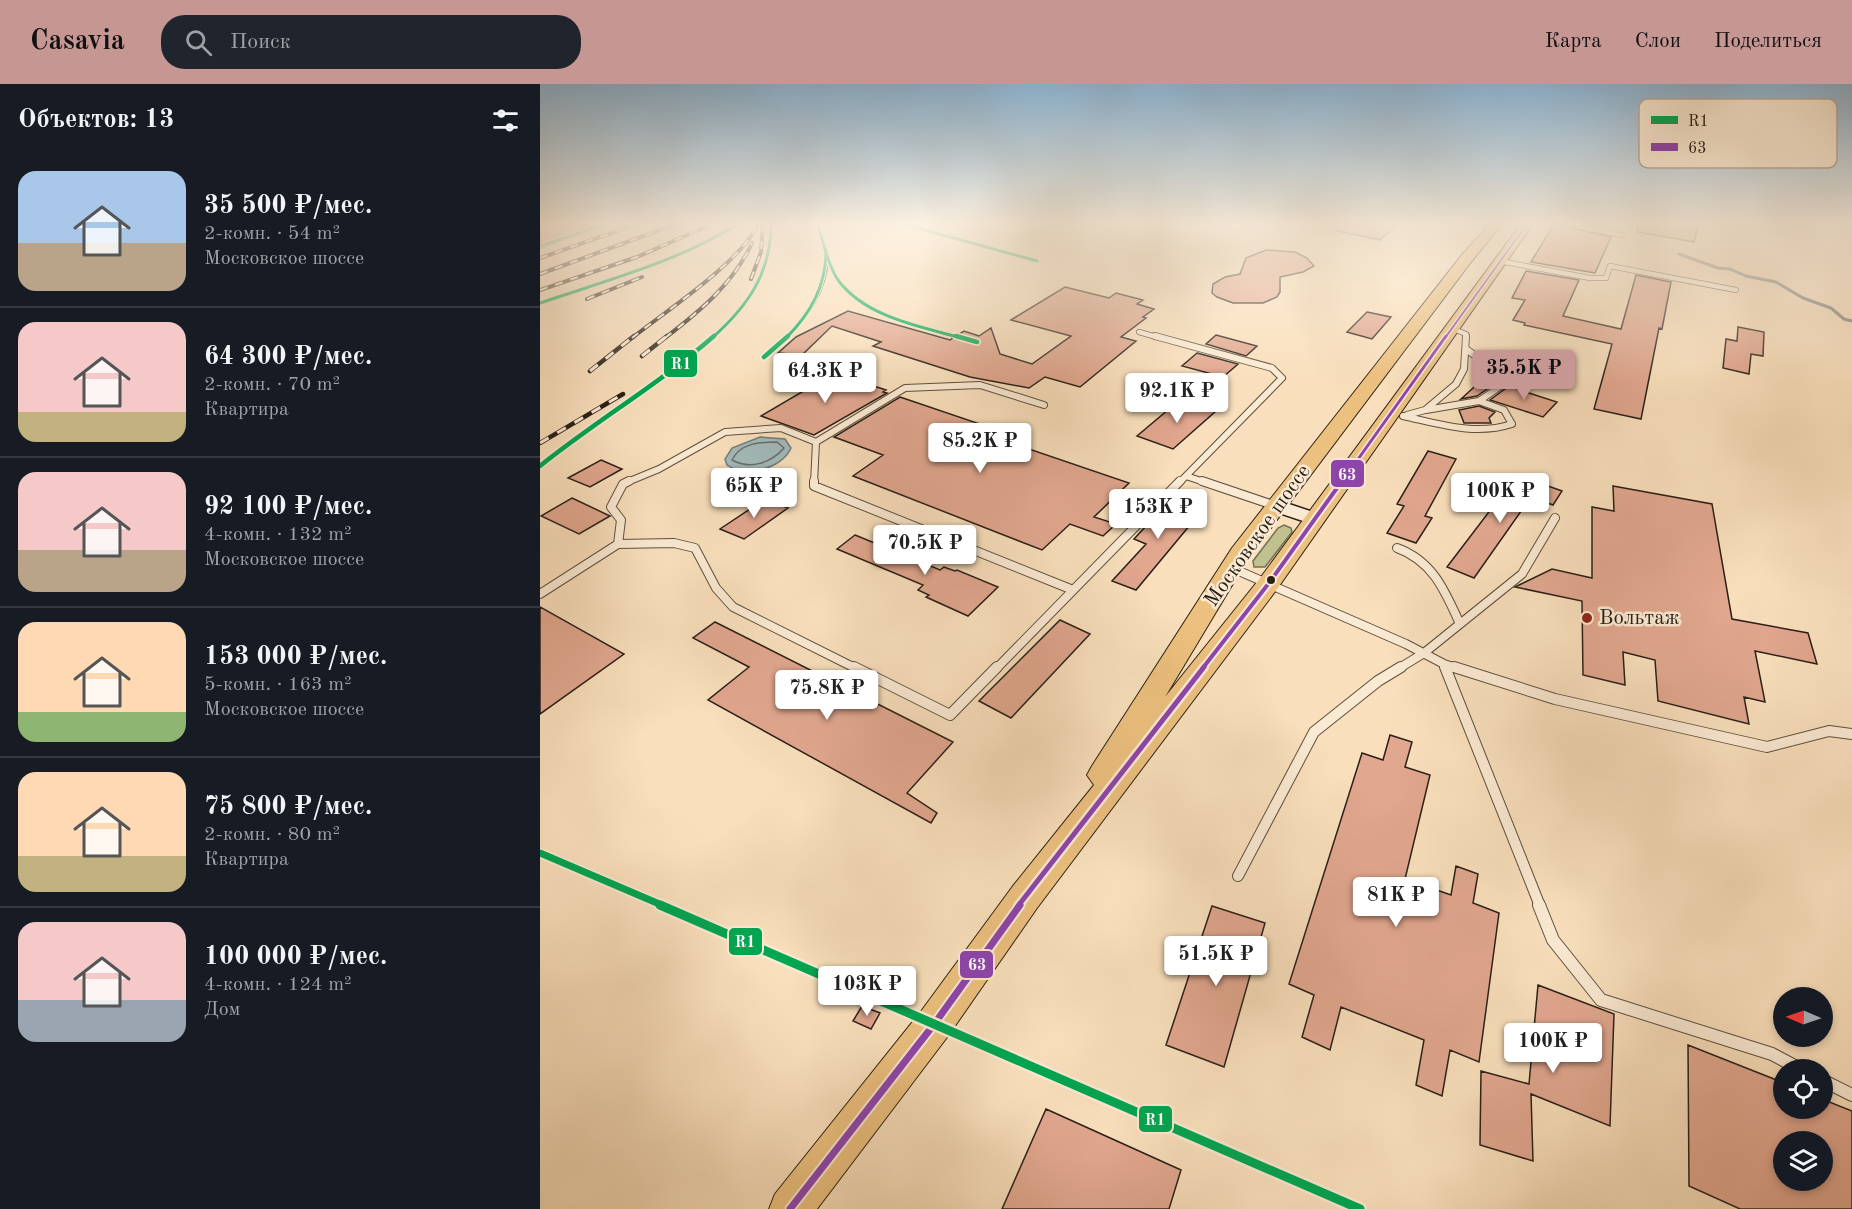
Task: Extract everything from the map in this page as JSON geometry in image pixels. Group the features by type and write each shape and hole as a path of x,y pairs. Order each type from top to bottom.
{"main road":[{"name":"Московское шоссе","path":"1025,897 1231,567 1454,276"},
{"name":"Московское шоссе","path":"790,1209 935,1023 1025,897 1397,415 1450,328 1490,276"}],"street":[{"path":"1277,506 1315,519"}],"lane":[{"path":"1584,276 1606,276"},
{"path":"1665,276 1736,290"},
{"path":"1425,410 1456,384 1464,369 1466,334 1450,328"},
{"path":"540,594 618,544 674,543 695,548 716,588 734,607 950,715 1282,378 1272,368 1139,332"},
{"path":"1397,415 1479,401 1505,382 1493,369 1466,349"},
{"path":"816,441 905,388 980,385 1044,405"},
{"path":"1397,415 1459,428 1496,431 1512,424 1504,410 1479,401"},
{"path":"618,544 621,520 611,507 623,484 659,469 724,432 781,428 816,441"},
{"path":"816,441 814,486 1073,590"},
{"path":"1186,476 1277,506"},
{"path":"1238,876 1314,732 1378,681 1424,654 1522,574 1555,518"},
{"path":"1397,548 1414,553 1439,578 1460,624"},
{"path":"1231,567 1444,664 1555,699 1767,747 1829,731 1852,734"},
{"path":"1444,664 1553,940 1601,1000 1772,1054 1781,1059"},
{"path":"1833,1086 1852,1095"}],"green space":[{"path":"1284,525 1291,528 1292,532 1265,567 1254,567 1253,561 1278,528"}],"water":[{"path":"760,437 785,439 791,448 780,461 762,469 743,471 727,465 725,459 732,448"}],"building":[{"path":"1282,276 1280,277 1280,292 1277,297 1263,303 1233,303 1217,297 1212,293 1213,284 1225,277"},
{"path":"1523,276 1558,276 1579,280 1563,316 1621,329 1636,276 1671,282 1662,329 1659,328 1641,419 1594,409 1612,344 1524,325 1525,323 1513,320 1525,300 1512,298"},
{"path":"1065,287 1109,298 1116,293 1143,300 1137,304 1154,309 1121,337 1136,341 1080,387 1045,377 1029,388 970,377 873,346 881,342 832,326 802,355 778,353 796,337 848,311 950,340 964,331 979,336 991,328 1000,354 1032,364 1071,336 1011,320"},
{"path":"1367,312 1391,317 1372,339 1347,332"},
{"path":"1738,327 1764,332 1763,356 1751,354 1749,374 1723,368 1726,339 1737,341"},
{"path":"1216,335 1257,346 1246,356 1206,344"},
{"path":"1197,353 1238,364 1223,377 1182,366"},
{"path":"834,373 886,390 883,392 887,393 814,435 761,416"},
{"path":"1484,378 1497,382 1477,396 1461,399"},
{"path":"1509,386 1557,402 1543,417 1490,400"},
{"path":"900,397 1030,441 1023,447 1129,483 1094,517 1116,524 1103,536 1070,524 1042,550 853,476 883,455 834,437"},
{"path":"1181,399 1216,411 1173,449 1137,436"},
{"path":"1479,406 1495,412 1489,418 1491,423 1464,423 1459,410"},
{"path":"1428,451 1456,459 1425,516 1432,518 1416,543 1387,533 1404,506 1397,504"},
{"path":"601,460 622,469 590,487 568,478"},
{"path":"1517,475 1562,491 1553,505 1531,497 1474,578 1447,567"},
{"path":"1613,486 1712,504 1732,619 1808,633 1817,664 1755,651 1765,702 1744,697 1749,724 1658,701 1655,660 1623,652 1625,685 1583,675 1582,601 1515,587 1552,569 1592,578 1592,507 1614,511"},
{"path":"1173,497 1205,507 1136,590 1112,581 1146,544 1134,539"},
{"path":"572,498 610,516 579,534 541,516"},
{"path":"765,499 788,508 744,539 720,529"},
{"path":"855,535 940,570 944,567 957,570 998,587 968,616 926,597 929,595 918,590 923,585 837,549"},
{"path":"540,607 624,654 540,714"},
{"path":"1060,620 1090,634 1011,718 979,701"},
{"path":"715,622 953,742 907,793 937,813 931,823 708,700 749,667 693,638"},
{"path":"1390,735 1412,742 1405,767 1430,775 1405,879 1451,895 1456,866 1478,874 1473,903 1499,913 1479,1062 1450,1050 1442,1096 1416,1085 1424,1040 1341,1007 1330,1050 1302,1037 1314,995 1289,984 1362,753 1383,760"},
{"path":"1212,906 1265,923 1224,1067 1166,1045"},
{"path":"1538,985 1614,1014 1610,1126 1531,1094 1533,1161 1480,1145 1481,1071 1529,1084"},
{"path":"862,1006 880,1013 871,1029 853,1021"},
{"path":"1688,1045 1773,1079 1773,1119 1833,1119 1833,1103 1852,1111 1852,1209 1740,1209 1689,1186"},
{"path":"1046,1109 1181,1170 1169,1209 1002,1209"}],"waterway":[{"path":"1748,276 1776,282 1803,298 1831,308 1844,319 1852,321"}],"railway":[{"path":"540,290 580,276"},
{"path":"540,303 620,276"},
{"path":"632,338 711,276"},
{"path":"665,338 703,307 731,276"},
{"path":"712,338 736,314 760,276"},
{"path":"787,337 809,311 824,276"},
{"path":"836,276 849,293 878,312 912,325 962,338"},
{"path":"587,299 642,277"},
{"path":"590,371 634,336"},
{"path":"642,356 667,336"},
{"path":"540,466 693,354 714,336"},
{"path":"956,336 977,342"},
{"path":"764,357 787,337"},
{"path":"540,443 623,394"},
{"path":"540,853 664,906"},
{"path":"660,905 1360,1209"}],"transit line":[{"name":"R1","path":"540,303 620,276"},
{"name":"R1","path":"540,466 605,416 698,350 740,310 761,276"},
{"name":"R1","path":"764,357 788,336 809,311 824,276"},
{"name":"R1","path":"836,276 849,293 882,313 977,342"},
{"name":"63","path":"790,1209 935,1023 1025,897 1269,583 1489,276"},
{"name":"R1","path":"540,853 978,1041 1360,1209"}],"place":[{"name":"Вольтаж","path":"1587,618"}]}
